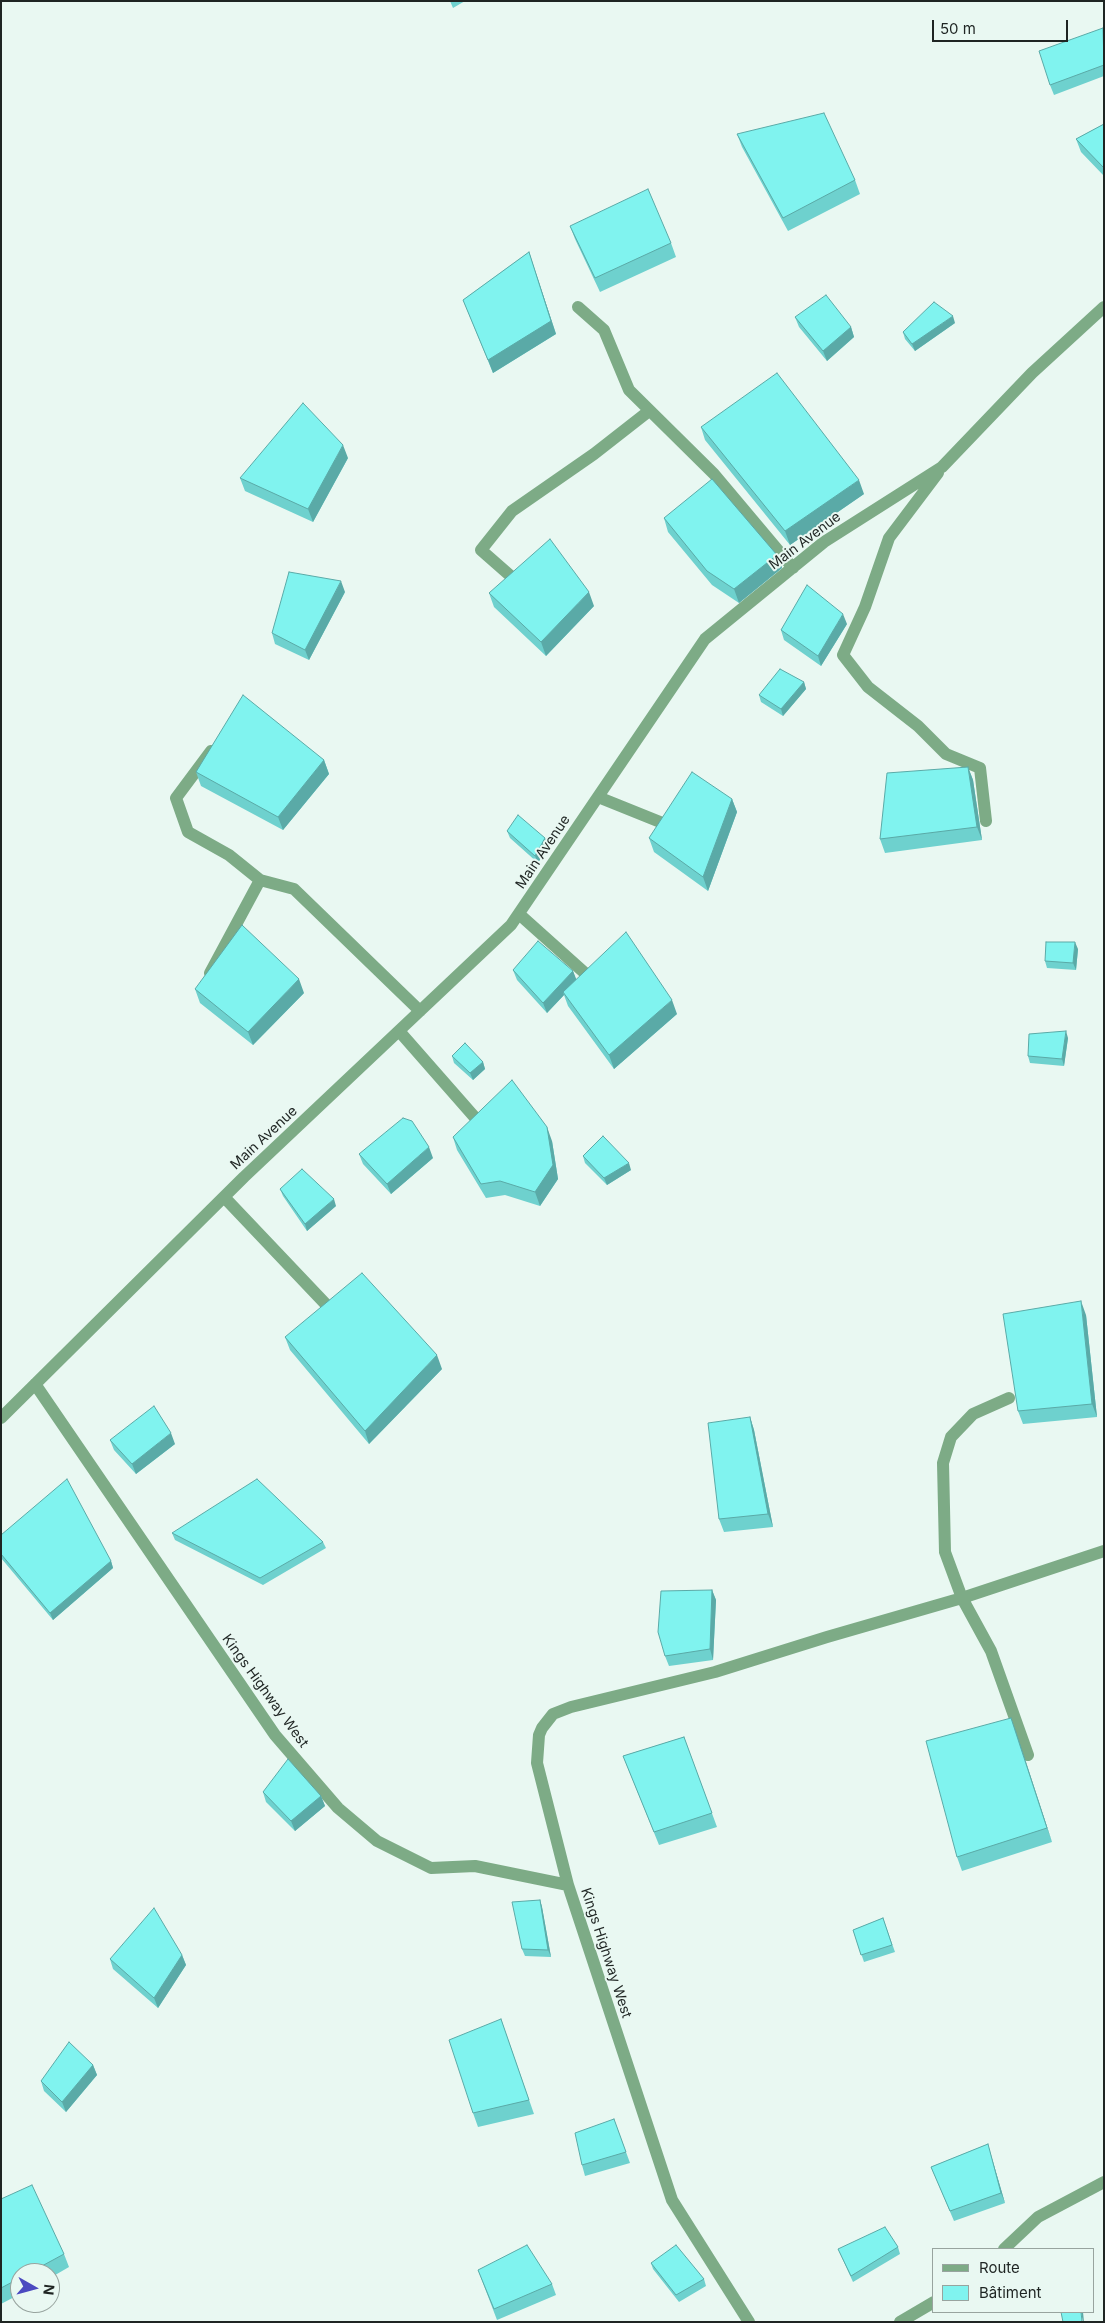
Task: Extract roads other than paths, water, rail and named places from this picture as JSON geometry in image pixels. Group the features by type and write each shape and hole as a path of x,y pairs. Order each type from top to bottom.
{"street":[{"name":"Main Avenue","path":"1,1418 224,1197 511,925 705,639 824,542 942,468 1032,373 1104,307"},
{"path":"578,308 604,330 629,390 714,474 793,568"},
{"path":"535,597 481,550 512,511 602,448 649,410"},
{"path":"942,468 890,538 865,607 843,655 868,687 918,726 946,754 980,768 986,821"},
{"path":"218,743 176,798 188,832 229,855 260,880 294,889 420,1012"},
{"path":"598,797 686,833"},
{"path":"209,975 260,880"},
{"path":"519,914 607,993"},
{"path":"399,1031 497,1142"},
{"path":"224,1197 344,1324"},
{"name":"Kings Highway West","path":"36,1384 275,1734 338,1808 377,1841 431,1868 475,1866 568,1885 672,2200 749,2322"},
{"path":"1009,1398 973,1414 952,1438 944,1463 945,1552 962,1598 991,1651 1028,1755"},
{"path":"568,1885 537,1764 537,1744 542,1728 553,1714 571,1706 715,1672 962,1598 1104,1551"},
{"path":"1005,2248 1038,2217 1104,2182"},
{"path":"900,2322 932,2303"}]}
